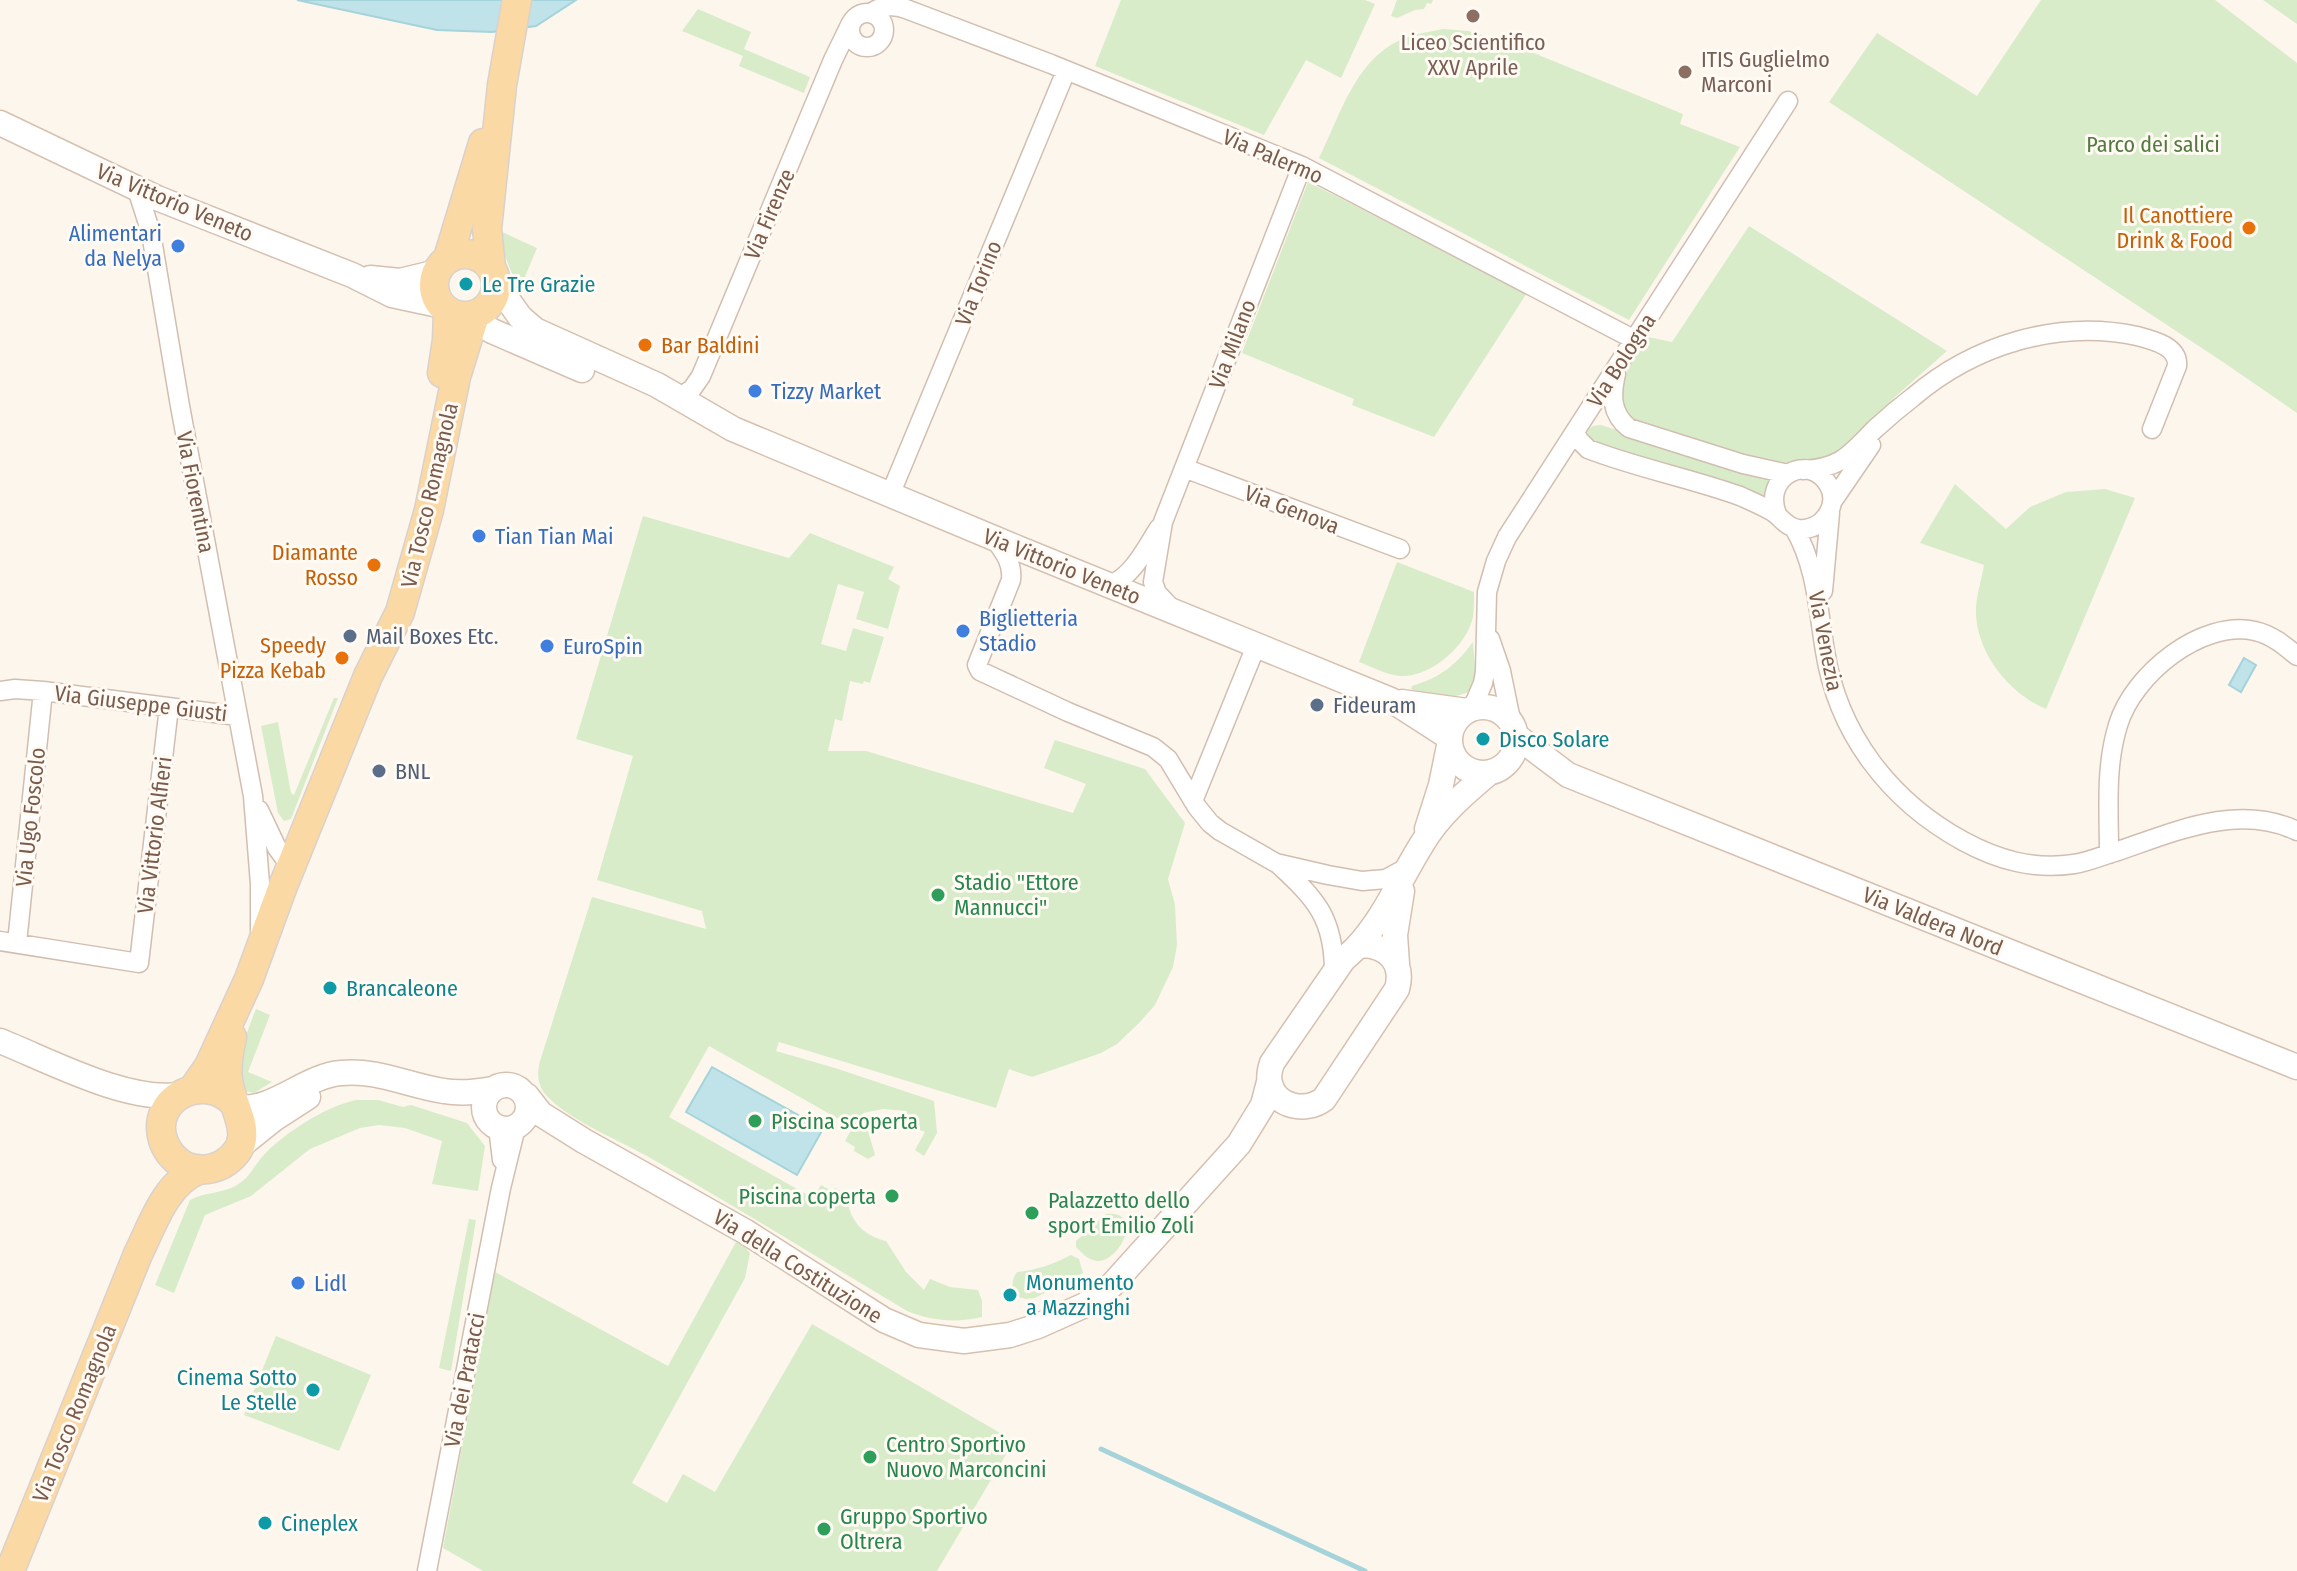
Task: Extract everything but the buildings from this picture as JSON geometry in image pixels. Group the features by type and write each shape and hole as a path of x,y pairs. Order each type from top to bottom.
{"main road":[{"path":"502,85 464,212 434,288 460,312 491,302 494,275 487,229 502,85 517,0"},
{"path":"442,265 461,253 475,255 494,275"},
{"name":"Via Tosco Romagnola","path":"186,1092 209,1066 249,979 287,876 371,670 374,641 403,549 421,479 446,352 460,312"},
{"name":"Via Tosco Romagnola","path":"235,1105 228,1082 228,1061 249,979"},
{"path":"204,1088 215,1090 235,1105 243,1123 242,1135 239,1147 230,1158 219,1166 198,1170 174,1158 166,1147 162,1131 166,1110 186,1092 204,1088"},
{"name":"Via Tosco Romagnola","path":"138,1254 159,1165 162,1131"},
{"name":"Via Tosco Romagnola","path":"10,1571 138,1254 173,1188 184,1176 198,1170"}],"street":[{"path":"897,3 880,40 871,46 861,45 850,34 851,23 857,16 897,3"},
{"name":"Via Palermo","path":"897,3 1302,166 1635,340"},
{"path":"871,13 883,24 882,36"},
{"name":"Via Firenze","path":"680,397 692,389 701,376 851,23"},
{"name":"Via Torino","path":"890,495 1066,71"},
{"name":"Via Bologna","path":"1470,710 1484,678 1487,592 1507,537 1788,101"},
{"name":"Via Vittorio Veneto","path":"0,123 137,189 352,275 392,295 460,312 543,354 694,418 733,429 1391,700 1450,739"},
{"name":"Via Milano","path":"1176,612 1160,597 1153,582 1163,522 1302,166"},
{"name":"Via Fiorentina","path":"137,189 151,233 253,796 260,884 260,952"},
{"name":"Via Vittorio Veneto","path":"352,275 400,281 442,265"},
{"name":"Via Vittorio Veneto","path":"494,275 520,317 535,330 680,397 733,429"},
{"path":"1777,514 1773,503 1775,489 1781,479 1796,472 1836,464 1930,383 1976,356 2016,340 2060,333 2107,331 2147,339 2168,348 2178,360 2152,429"},
{"path":"1618,366 1614,409 1623,423 1639,432"},
{"path":"1794,528 1819,524 1848,477 1896,412"},
{"path":"1606,456 1584,446 1579,440 1578,428 1602,420 1743,464 1796,472 1812,471 1824,479 1831,490 1831,507 1824,568 1822,629"},
{"path":"1550,472 1568,461 1606,456"},
{"name":"Via Venezia","path":"1606,456 1743,497 1777,514 1794,528 1813,574 1835,692 1855,739 1887,782 1924,815 1973,846 2017,863 2063,865 2224,820 2263,820 2297,831"},
{"name":"Via Genova","path":"1184,468 1400,549"},
{"name":"Via Milano","path":"1110,585 1130,571 1163,522"},
{"path":"994,538 1008,558 1011,580 977,665 982,673 1158,750 1168,759 1204,817 1220,831 1276,863 1307,891 1323,916 1333,942 1334,972"},
{"name":"Via Bologna","path":"1487,630 1501,671 1514,730"},
{"path":"2109,854 2108,781 2113,740 2125,705 2145,679 2171,656 2195,641 2235,630 2251,630 2267,635 2297,656"},
{"path":"1193,801 1256,646"},
{"name":"Via Giuseppe Giusti","path":"1,690 43,691 238,716"},
{"name":"Via Ugo Foscolo","path":"8,942 43,691"},
{"name":"Via Vittorio Veneto","path":"1391,700 1470,710"},
{"name":"Via Vittorio Alfieri","path":"8,942 139,963 169,707"},
{"name":"Via Valdera Nord","path":"1470,710 1484,707 1506,716 1514,730 1568,775"},
{"path":"1423,842 1436,804 1455,724 1470,710"},
{"path":"1276,863 1345,879 1371,881 1407,871 1443,815 1514,750 1514,730"},
{"name":"Via Valdera Nord","path":"1450,739 1453,753 1465,768 1477,772 1531,768 1568,775 2297,1067"},
{"name":"Via Fiorentina","path":"253,796 287,876 272,876 257,849"},
{"path":"264,822 290,834 300,829 313,813"},
{"name":"Via della Costituzione","path":"527,1096 541,1114 584,1141 754,1236 896,1326 935,1339 964,1341 1024,1331 1072,1311 1099,1295 1125,1273 1239,1144 1263,1105 1272,1063 1334,972 1379,920 1407,871"},
{"name":"Via della Costituzione","path":"1239,1144 1276,1115 1318,1103 1329,1093 1394,996 1400,981 1395,935 1407,871"},
{"path":"1356,948 1363,945 1377,947 1389,954 1397,964"},
{"path":"0,1041 118,1089 152,1095 186,1092"},
{"name":"Via della Costituzione","path":"235,1105 251,1108 333,1073 362,1074 390,1077 440,1091 505,1125 542,1126 584,1141"},
{"path":"239,1147 309,1097 362,1074"},
{"path":"1269,1082 1282,1100 1303,1107"},
{"path":"501,1085 511,1085 527,1096 527,1115 505,1125 484,1102 493,1089 501,1085"},
{"path":"118,1089 155,1116 162,1131"},
{"name":"Via della Costituzione","path":"440,1091 472,1093 493,1089"},
{"name":"Via dei Pratacci","path":"427,1571 501,1188 505,1125"}],"green space":[{"path":"1121,0 1365,0 1375,4 1341,78 1306,60 1264,135 1095,66"},
{"path":"1397,0 1433,0 1424,9 1397,18 1391,16"},
{"name":"Parco dei salici","path":"2041,0 2215,0 2297,63 2297,413 1829,102 1877,33 1977,96"},
{"path":"2263,0 2297,0 2297,24"},
{"path":"698,9 751,32 744,49 810,77 804,93 739,66 743,56 682,31"},
{"path":"1443,29 1468,31 1512,44 1683,114 1680,124 1740,147 1629,320 1319,158 1350,92 1371,61 1400,40"},
{"path":"1308,182 1527,293 1434,437 1352,405 1354,399 1242,353"},
{"path":"1749,226 1947,351 1895,397 1853,442 1838,452 1799,464 1772,464 1636,423 1624,411 1620,400 1627,371 1648,337 1672,342"},
{"path":"500,231 537,248 519,291 503,251"},
{"path":"1601,425 1689,453 1779,476 1770,503 1746,489 1594,443 1587,437 1588,430"},
{"path":"1955,484 2006,529 2030,507 2066,492 2105,489 2135,498 2046,709 2032,702 2007,681 1987,654 1977,623 1976,607 1984,565 1920,543"},
{"path":"643,516 789,558 810,533 894,567 888,579 900,586 888,629 856,619 864,592 838,584 821,644 846,651 853,628 884,637 870,683 850,681 842,721 835,719 828,751 866,751 1073,813 1086,784 1044,768 1055,740 1145,769 1185,823 1168,879 1175,905 1177,945 1173,967 1155,1005 1117,1044 1101,1053 1032,1077 1009,1069 996,1108 779,1042 776,1051 934,1101 937,1133 924,1156 915,1150 925,1132 903,1123 907,1111 883,1109 863,1113 875,1155 868,1159 845,1141 853,1127 709,1046 669,1117 813,1198 821,1185 847,1195 850,1212 858,1225 870,1235 886,1241 906,1272 924,1290 930,1279 950,1287 978,1290 982,1317 944,1320 907,1311 678,1174 579,1120 555,1104 539,1083 540,1061 592,897 706,929 702,911 597,880 633,756 576,739"},
{"path":"1397,562 1474,592 1473,617 1455,649 1423,672 1400,676 1359,662"},
{"path":"1473,642 1476,682 1472,690 1449,697 1411,689 1447,670"},
{"path":"334,698 338,698 291,819 284,821 278,813 261,726 278,722 291,793 294,795"},
{"path":"256,1009 270,1015 248,1072 272,1082 254,1093 245,1091 239,1073 242,1051"},
{"path":"356,1100 378,1100 403,1107 411,1105 467,1123 485,1146 478,1191 432,1184 442,1141 405,1128 379,1125 360,1128 310,1149 251,1196 205,1215 174,1293 155,1285 190,1200 237,1185 270,1149 292,1131 331,1108"},
{"path":"1106,1214 1118,1215 1125,1220 1127,1228 1125,1237 1113,1254 1097,1261 1085,1256 1076,1247 1076,1241"},
{"path":"469,1219 476,1220 451,1371 439,1368"},
{"path":"736,1242 750,1253 745,1278 632,1483 667,1503 683,1474 715,1492 812,1324 1014,1441 937,1571 483,1571 443,1548 495,1272 668,1366"},
{"path":"1071,1255 1079,1259 1083,1273 1035,1298 1015,1296 1013,1284 1017,1272 1045,1266"},
{"path":"276,1336 371,1375 339,1451 244,1415"}],"water":[{"path":"297,0 576,0 536,26 492,32 437,30"},
{"path":"2244,658 2256,665 2241,692 2229,685"},
{"name":"Piscina scoperta","path":"712,1067 823,1129 797,1175 686,1112"}],"waterway":[{"path":"1101,1449 1365,1571"}],"place":[{"name":"Liceo Scientifico XXV Aprile","path":"1473,16"},
{"name":"ITIS Guglielmo Marconi","path":"1685,72"},
{"name":"Il Canottiere Drink & Food","path":"2249,228"},
{"name":"Alimentari da Nelya","path":"178,246"},
{"name":"Le Tre Grazie","path":"466,284"},
{"name":"Bar Baldini","path":"645,345"},
{"name":"Tizzy Market","path":"755,391"},
{"name":"Tian Tian Mai","path":"479,536"},
{"name":"Diamante Rosso","path":"374,565"},
{"name":"Biglietteria Stadio","path":"963,631"},
{"name":"Mail Boxes Etc.","path":"350,636"},
{"name":"EuroSpin","path":"547,646"},
{"name":"Speedy Pizza Kebab","path":"342,658"},
{"name":"Fideuram","path":"1317,705"},
{"name":"Disco Solare","path":"1483,739"},
{"name":"BNL","path":"379,771"},
{"name":"Stadio \"Ettore Mannucci\"","path":"938,895"},
{"name":"Brancaleone","path":"330,988"},
{"name":"Piscina scoperta","path":"755,1121"},
{"name":"Piscina coperta","path":"892,1196"},
{"name":"Palazzetto dello sport Emilio Zoli","path":"1032,1213"},
{"name":"Lidl","path":"298,1283"},
{"name":"Monumento a Mazzinghi","path":"1010,1295"},
{"name":"Cinema Sotto Le Stelle","path":"313,1390"},
{"name":"Centro Sportivo Nuovo Marconcini","path":"870,1457"},
{"name":"Cineplex","path":"265,1523"},
{"name":"Gruppo Sportivo Oltrera","path":"824,1529"}]}
